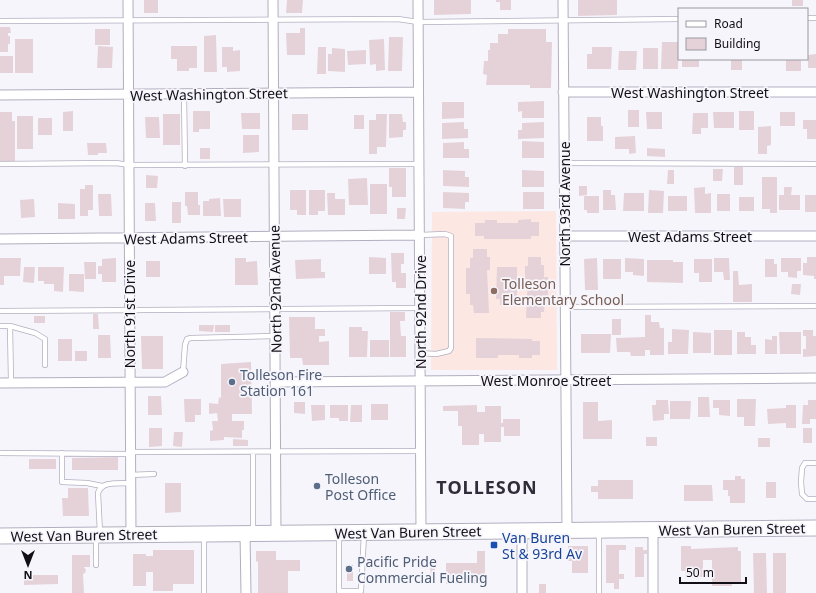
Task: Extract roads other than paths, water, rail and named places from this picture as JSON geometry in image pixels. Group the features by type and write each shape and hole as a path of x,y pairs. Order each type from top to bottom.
{"main road":[{"name":"West Van Buren Street","path":"0,536 816,528"}],"street":[{"name":"North 91st Drive","path":"128,0 131,535"},
{"name":"North 92nd Avenue","path":"273,0 276,534"},
{"name":"North 92nd Drive","path":"418,0 420,532"},
{"name":"North 93rd Avenue","path":"562,0 567,531"},
{"name":"West Washington Street","path":"0,95 418,92"},
{"name":"West Washington Street","path":"563,92 816,92"},
{"name":"West Adams Street","path":"0,240 420,235"},
{"name":"West Adams Street","path":"565,236 816,236"},
{"path":"0,383 165,382 183,372"},
{"name":"West Monroe Street","path":"276,382 816,378"},
{"path":"653,530 653,593"},
{"path":"522,531 522,593"},
{"path":"246,593 249,534"}],"lane":[{"path":"0,21 128,22 398,20 418,22 678,19"},
{"path":"184,94 185,166"},
{"path":"0,164 116,163 129,165 273,166 419,164"},
{"path":"564,163 816,164"},
{"path":"419,352 436,354 449,351 451,348 451,236 445,234 420,235"},
{"path":"565,307 816,306"},
{"path":"0,311 419,308"},
{"path":"0,326 10,326 35,333 45,339 45,365"},
{"path":"10,326 11,382"},
{"path":"183,372 185,345 187,339 276,336"},
{"path":"0,453 420,451"},
{"path":"249,534 253,452"},
{"path":"62,453 62,482 87,483 102,486 154,474"},
{"path":"816,462 806,463 802,468 801,482 802,494 807,499 816,499"},
{"path":"96,565 98,493 102,486"},
{"path":"599,530 599,593"},
{"path":"339,533 339,591 361,591 364,533"},
{"path":"204,534 204,593"}],"place":[{"name":"Tolleson Elementary School","path":"494,291"},
{"name":"Tolleson Fire Station 161","path":"232,382"},
{"name":"Tolleson Post Office","path":"317,486"},
{"name":"Van Buren St & 93rd Av","path":"494,545"},
{"name":"Pacific Pride Commercial Fueling","path":"349,569"}],"district":[{"name":"TOLLESON","path":"487,487"}]}
